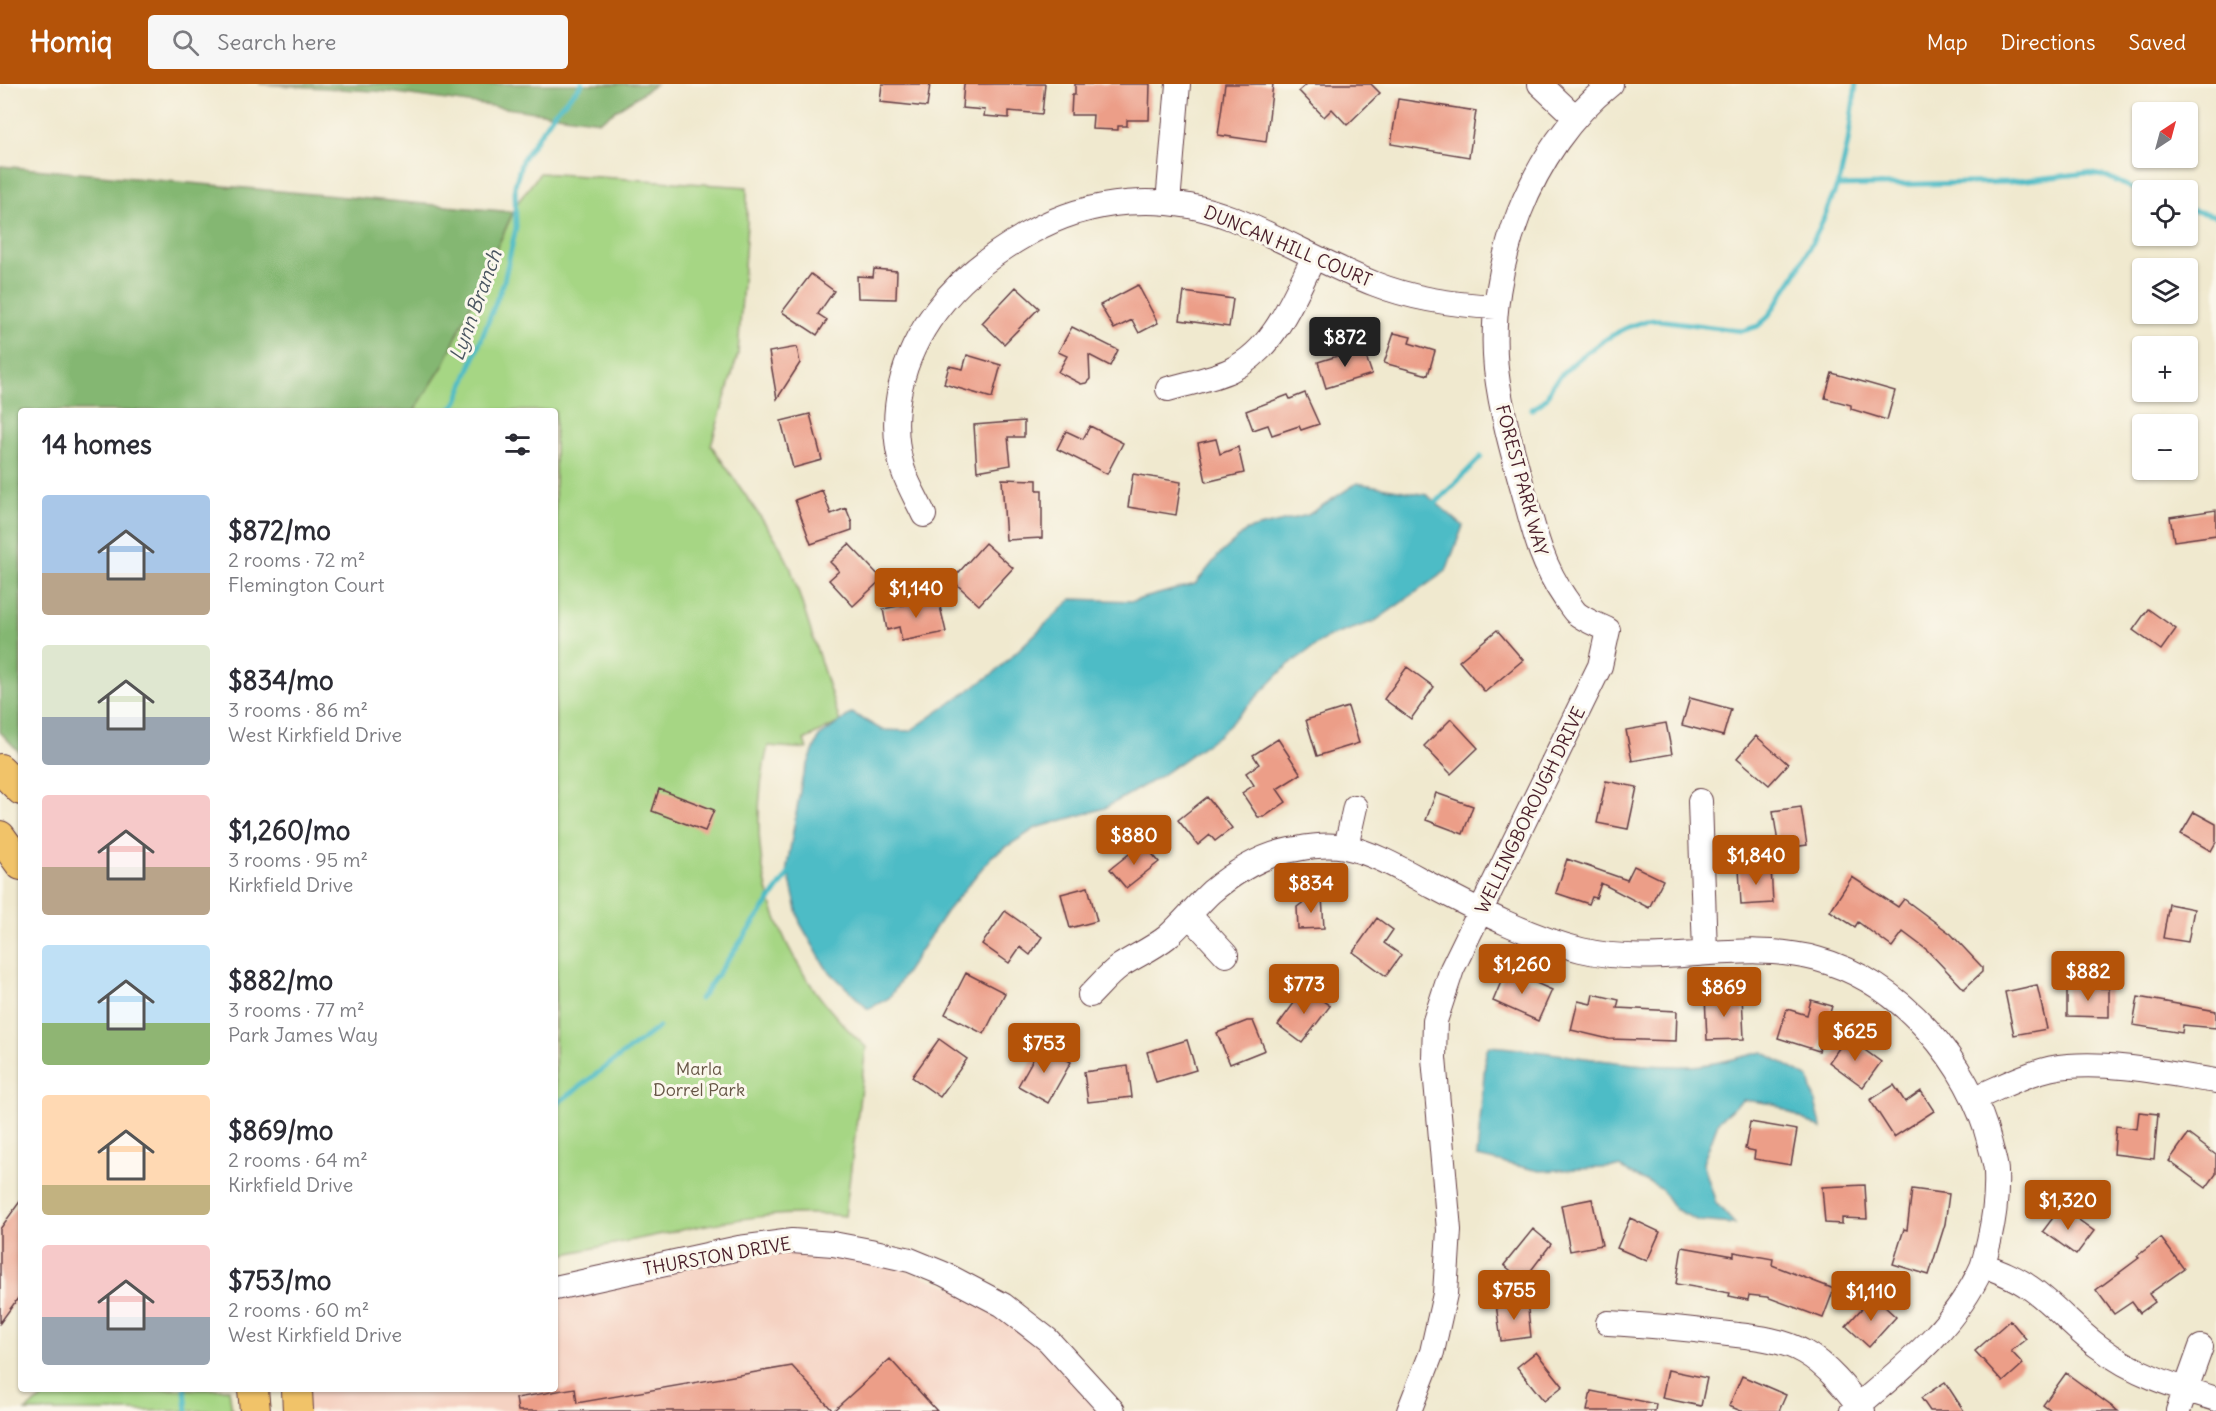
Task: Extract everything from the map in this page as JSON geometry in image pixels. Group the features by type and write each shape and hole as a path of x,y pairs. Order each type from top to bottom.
{"main road":[{"path":"0,769 18,787"},
{"path":"0,837 18,861"},
{"path":"254,1392 255,1411"},
{"path":"297,1392 298,1411"}],"street":[{"path":"1168,203 1178,84"},
{"path":"1540,84 1575,117"},
{"name":"FOREST PARK WAY","path":"1608,630 1576,613 1556,585 1541,555 1503,417 1496,366 1496,307 1507,248 1527,193 1539,170 1575,117 1611,84"},
{"name":"DUNCAN HILL COURT","path":"924,515 903,470 897,429 898,391 908,359 926,324 954,289 983,265 1041,226 1081,210 1126,202 1168,203 1196,207 1233,218 1376,285 1436,300 1496,307"},
{"path":"1168,389 1231,370 1260,350 1280,322 1314,257"},
{"name":"WELLINGBOROUGH DRIVE","path":"1409,1411 1432,1352 1445,1294 1449,1230 1434,1058 1435,1021 1452,969 1600,666 1608,630"},
{"path":"1700,801 1705,953"},
{"path":"1346,847 1355,807"},
{"path":"1090,995 1117,968 1169,935 1212,891 1250,864 1275,852 1319,846 1346,847 1408,873 1482,911 1550,941 1585,951 1631,956 1762,951 1795,953 1822,960 1854,973 1903,1006 1936,1039 1957,1067 1975,1098 1987,1131 1996,1169 1994,1220 1983,1265 1966,1296 1940,1333 1858,1409 1826,1369 1805,1353 1784,1344 1764,1339 1668,1326 1608,1323"},
{"path":"1189,915 1226,955"},
{"path":"1975,1098 2033,1074 2066,1066 2141,1070 2216,1081"},
{"name":"THURSTON DRIVE","path":"558,1287 739,1248 792,1241 833,1244 870,1251 910,1260 945,1274 1003,1305 1048,1340 1113,1411"},
{"path":"1983,1265 2009,1275 2030,1287 2098,1347 2181,1400 2216,1399"},
{"path":"2181,1400 2201,1347"}],"shaded area":[{"path":"833,1244 1003,1305 1113,1411 298,1411 297,1392 558,1392 558,1288"}],"green space":[{"path":"259,84 656,84 600,121 389,92"},
{"path":"0,166 513,212 443,366 416,408 18,408 18,751 0,732"},
{"name":"Marla Dorrel Park","path":"540,173 747,187 747,224 738,354 711,445 777,541 790,566 840,722 804,740 807,749 768,746 761,790 759,832 764,872 774,911 789,948 810,983 835,1016 866,1047 845,1216 801,1214 737,1220 558,1255 558,408 416,408 443,366 518,202"},
{"path":"229,1392 232,1411 25,1411 49,1393"}],"water":[{"path":"1357,483 1427,495 1463,526 1446,571 1375,621 1326,638 1287,666 1219,735 1159,777 1105,808 1036,828 992,856 946,912 889,998 868,1009 826,968 800,923 787,867 802,779 819,737 852,713 882,730 910,731 994,673 1072,599 1133,601 1195,584 1218,556 1247,530 1308,515"},
{"path":"1489,1046 1666,1066 1709,1064 1763,1052 1809,1078 1822,1129 1774,1104 1743,1100 1719,1120 1703,1163 1716,1203 1735,1224 1698,1221 1675,1209 1661,1189 1619,1167 1540,1171 1477,1157 1486,1051"}],"building":[{"path":"882,84 930,84 927,107 880,102"},
{"path":"964,84 1045,84 1042,114 1009,111 1009,118 984,116 985,110 962,108"},
{"path":"1075,84 1150,84 1149,120 1127,120 1127,126 1118,126 1118,130 1092,129 1093,115 1071,115"},
{"path":"1225,84 1273,84 1266,142 1218,135"},
{"path":"1307,84 1371,84 1380,93 1347,125 1332,109 1324,117 1299,91"},
{"path":"1398,99 1476,111 1469,157 1391,144"},
{"path":"874,269 897,271 896,299 858,298 857,276 873,277"},
{"path":"811,274 834,291 818,314 827,320 817,335 782,312"},
{"path":"1138,285 1158,323 1139,333 1132,320 1114,329 1100,305"},
{"path":"1016,287 1039,308 1004,344 982,323"},
{"path":"1184,292 1233,299 1229,327 1180,320"},
{"path":"1072,327 1118,350 1110,366 1089,355 1090,379 1086,383 1081,384 1058,372 1067,356 1058,352"},
{"path":"1394,333 1411,337 1409,343 1435,351 1428,375 1384,363"},
{"path":"797,347 800,363 777,399 769,352"},
{"path":"1363,348 1372,374 1326,388 1318,362"},
{"path":"967,355 1001,365 992,398 944,384 949,366 963,369"},
{"path":"1832,373 1895,391 1887,420 1851,409 1851,405 1825,398"},
{"path":"1305,393 1319,424 1301,430 1299,426 1272,435 1268,425 1253,430 1246,411 1288,395 1290,399"},
{"path":"810,414 822,460 793,468 781,421"},
{"path":"1024,421 1024,437 1008,437 1011,465 977,471 974,425"},
{"path":"1090,426 1123,443 1107,474 1057,449 1066,431 1083,439"},
{"path":"1216,439 1220,454 1238,447 1244,473 1206,482 1198,443"},
{"path":"1133,474 1181,482 1176,515 1128,507"},
{"path":"1002,479 1037,480 1037,490 1042,490 1042,538 1006,540"},
{"path":"822,490 831,514 846,508 852,523 852,530 811,544 795,500"},
{"path":"2216,510 2216,535 2174,541 2170,517"},
{"path":"985,543 1013,568 979,605 952,580"},
{"path":"849,544 882,579 853,606 829,580 839,571 830,562"},
{"path":"938,598 946,632 902,641 899,627 887,630 883,609"},
{"path":"2148,609 2176,629 2161,650 2133,630"},
{"path":"1497,630 1523,660 1485,692 1459,661"},
{"path":"1407,667 1434,687 1411,719 1384,699"},
{"path":"1690,698 1731,709 1723,736 1682,725"},
{"path":"1348,707 1359,743 1317,756 1306,720"},
{"path":"1451,719 1478,748 1451,774 1424,746"},
{"path":"1666,723 1672,754 1632,761 1626,730"},
{"path":"1756,736 1788,764 1769,785 1737,758"},
{"path":"1278,739 1301,774 1277,789 1286,802 1264,817 1258,817 1242,793 1254,785 1246,773 1259,764 1253,755"},
{"path":"1606,781 1637,787 1628,829 1597,823"},
{"path":"659,789 714,810 705,831 652,811"},
{"path":"1436,793 1473,806 1463,834 1426,820"},
{"path":"1207,797 1232,828 1215,841 1210,835 1198,845 1178,820"},
{"path":"1801,807 1807,845 1779,849 1773,811"},
{"path":"2194,812 2216,824 2216,842 2211,851 2181,834"},
{"path":"1143,843 1159,862 1126,888 1110,869"},
{"path":"1567,859 1627,880 1634,866 1663,880 1649,908 1601,883 1596,898 1592,897 1589,904 1556,893"},
{"path":"1771,867 1773,903 1741,905 1739,868"},
{"path":"1852,877 1898,907 1904,899 1951,934 1982,967 1982,972 1964,989 1927,950 1903,932 1892,947 1858,922 1855,927 1830,911"},
{"path":"1088,887 1097,921 1070,928 1061,894"},
{"path":"1322,897 1324,928 1298,929 1297,907 1309,898"},
{"path":"2169,904 2194,909 2188,942 2163,938"},
{"path":"1005,911 1042,937 1030,955 1020,947 1009,963 982,944"},
{"path":"1377,918 1393,930 1384,943 1401,955 1386,976 1353,952"},
{"path":"1506,970 1552,990 1538,1021 1493,1001"},
{"path":"966,973 1005,993 984,1034 945,1014"},
{"path":"2037,985 2047,1029 2014,1035 2005,992"},
{"path":"1305,988 1330,1006 1302,1043 1278,1025"},
{"path":"2067,988 2109,988 2109,1017 2067,1016"},
{"path":"1593,994 1619,1000 1617,1008 1677,1011 1676,1041 1609,1039 1571,1030 1578,1001 1591,1004"},
{"path":"1742,995 1744,1039 1707,1040 1705,996"},
{"path":"2138,997 2216,1011 2216,1028 2183,1025 2182,1033 2133,1025"},
{"path":"1811,1000 1832,1006 1819,1051 1778,1038 1787,1009 1807,1015"},
{"path":"1247,1021 1253,1021 1265,1050 1230,1064 1217,1033"},
{"path":"1847,1037 1881,1062 1863,1087 1829,1062"},
{"path":"939,1039 967,1059 940,1097 912,1077"},
{"path":"1187,1040 1196,1070 1156,1082 1147,1052"},
{"path":"1041,1045 1071,1062 1048,1103 1018,1086"},
{"path":"1128,1066 1132,1097 1088,1102 1084,1072"},
{"path":"1894,1085 1905,1102 1921,1091 1934,1111 1894,1137 1870,1100"},
{"path":"2139,1112 2158,1114 2154,1159 2114,1154 2116,1126 2137,1129"},
{"path":"1750,1122 1797,1130 1791,1165 1754,1159 1755,1151 1745,1149"},
{"path":"2188,1134 2216,1155 2216,1174 2206,1188 2169,1161"},
{"path":"1865,1185 1867,1219 1842,1218 1842,1224 1825,1223 1822,1187"},
{"path":"1912,1189 1949,1194 1945,1224 1929,1275 1893,1264 1904,1229 1907,1230"},
{"path":"1592,1199 1602,1245 1570,1251 1561,1205"},
{"path":"18,1204 18,1298 0,1323 0,1229"},
{"path":"2061,1207 2094,1231 2076,1255 2043,1231"},
{"path":"1630,1218 1660,1232 1647,1261 1617,1248"},
{"path":"1533,1229 1551,1244 1523,1281 1504,1265"},
{"path":"2161,1238 2184,1269 2149,1294 2155,1302 2140,1313 2132,1302 2114,1314 2096,1290 2139,1258 2137,1256"},
{"path":"1682,1247 1734,1256 1734,1252 1773,1259 1772,1265 1834,1289 1823,1318 1767,1297 1749,1295 1748,1300 1729,1296 1730,1293 1676,1284"},
{"path":"1873,1296 1896,1317 1869,1347 1846,1326"},
{"path":"1527,1301 1531,1337 1501,1341 1496,1304"},
{"path":"2010,1320 2026,1339 2011,1351 2023,1364 2003,1382 1975,1351"},
{"path":"1536,1352 1563,1386 1544,1401 1517,1367"},
{"path":"890,1359 937,1411 833,1411"},
{"path":"792,1366 833,1411 518,1411 516,1398 575,1388 577,1403"},
{"path":"1668,1370 1707,1378 1701,1406 1662,1398"},
{"path":"2066,1373 2118,1411 2051,1411 2043,1405"},
{"path":"1742,1376 1786,1395 1779,1411 1741,1411 1729,1406"},
{"path":"1945,1382 1964,1411 1930,1411 1921,1398"},
{"path":"1591,1391 1656,1404 1655,1411 1587,1411"}],"waterway":[{"name":"Lynn Branch","path":"452,408 457,401 504,281 516,228 515,186 522,160 554,113 582,84"},
{"path":"1532,409 1546,399 1553,384 1587,352 1631,326 1659,320 1742,331 1758,326 1767,318 1795,275 1820,227 1840,179 1856,84"},
{"path":"1837,186 2010,182 2087,173 2108,177 2132,188"},
{"path":"2198,212 2216,216"},
{"path":"1432,507 1481,457"},
{"path":"700,999 792,869"},
{"path":"558,1103 659,1027"},
{"name":"Lynn Branch","path":"185,1392 187,1411"}]}
